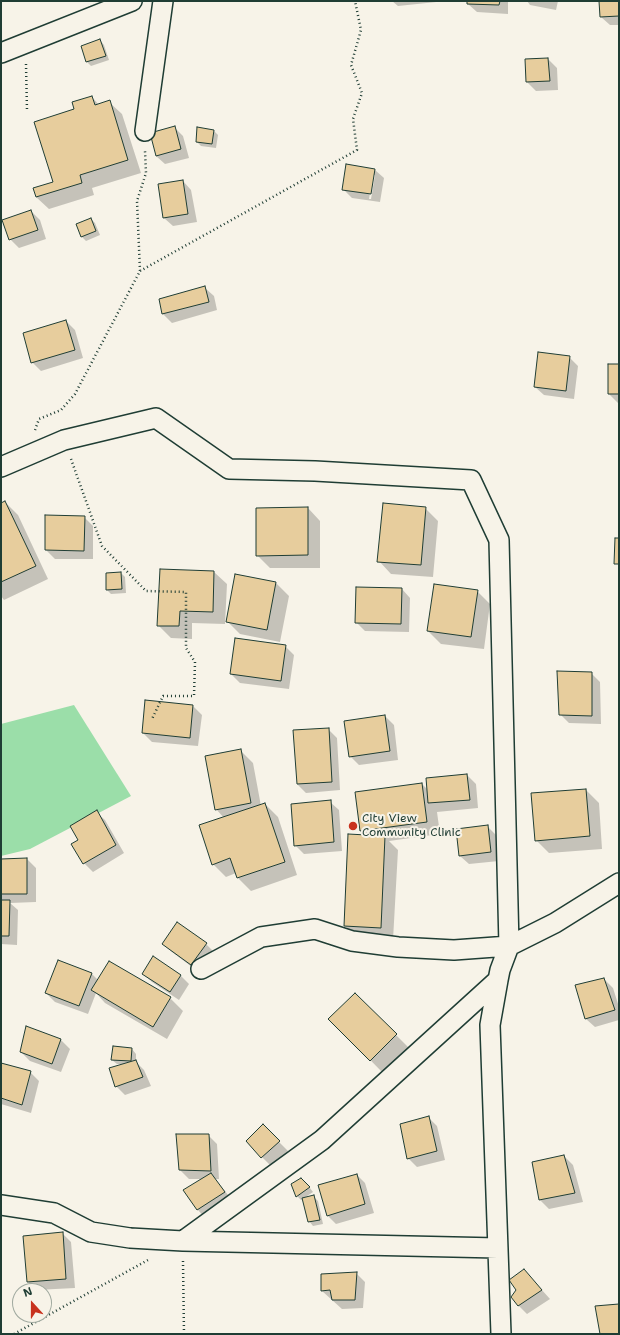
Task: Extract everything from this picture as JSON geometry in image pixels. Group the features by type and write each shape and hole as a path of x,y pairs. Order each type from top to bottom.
{"street":[{"path":"1,53 109,5 132,1"},
{"path":"145,131 163,1"},
{"path":"1,467 64,440 156,418 229,469 314,471 471,480 499,540 509,946 500,970 490,1025 501,1334"},
{"path":"201,970 262,937 315,929 352,941 398,947 454,950 509,946 555,923 619,883"},
{"path":"183,1241 322,1140 498,980"},
{"path":"1,1205 54,1213 92,1232 130,1238 183,1241 498,1248"}],"path":[{"path":"140,271 357,150 353,119 362,93 351,65 360,30 355,1"},
{"path":"26,43 27,111"},
{"path":"23,457 39,419 61,410 75,394 140,271 137,201 146,173 145,131"},
{"path":"64,440 102,546 146,591 186,592 186,648 195,662 194,696 162,696 152,719"},
{"path":"183,1241 184,1334"},
{"path":"14,1334 149,1260"}],"green space":[{"path":"74,705 131,796 30,849 1,856 1,724"}],"building":[{"path":"467,1 500,1 499,5 467,4"},
{"path":"599,1 619,1 619,16 600,17"},
{"path":"100,39 106,56 86,62 81,46"},
{"path":"548,58 550,81 526,82 525,59"},
{"path":"92,96 95,105 110,100 128,160 80,175 82,183 36,197 33,188 53,182 34,122 74,109 72,102"},
{"path":"175,126 181,149 156,156 150,133"},
{"path":"197,127 214,130 212,144 196,142"},
{"path":"346,164 375,169 371,194 342,190"},
{"path":"183,180 188,214 163,218 158,184"},
{"path":"31,210 38,230 9,240 2,220"},
{"path":"91,218 96,231 81,237 76,224"},
{"path":"205,286 209,302 162,314 159,299"},
{"path":"66,320 75,350 31,363 23,333"},
{"path":"538,352 570,356 566,391 534,387"},
{"path":"608,364 619,364 619,394 608,394"},
{"path":"5,501 36,566 1,582 1,503"},
{"path":"383,503 426,507 421,565 377,562"},
{"path":"308,507 308,555 256,556 256,508"},
{"path":"45,515 85,516 84,551 45,550"},
{"path":"615,538 619,538 619,564 614,564"},
{"path":"160,569 214,571 213,612 180,611 179,626 157,626"},
{"path":"121,572 122,589 106,590 106,573"},
{"path":"235,574 276,582 267,630 226,622"},
{"path":"434,584 478,590 471,637 427,631"},
{"path":"356,587 402,588 401,624 355,623"},
{"path":"235,638 286,645 281,681 230,674"},
{"path":"557,671 592,672 592,716 559,715"},
{"path":"145,700 193,705 190,738 142,733"},
{"path":"385,715 390,751 349,757 344,721"},
{"path":"329,728 332,782 297,784 293,730"},
{"path":"241,749 251,803 215,810 205,756"},
{"path":"467,774 470,800 428,803 426,778"},
{"name":"City View Community Clinic","path":"422,783 427,822 360,831 355,792"},
{"path":"586,789 590,836 535,841 531,793"},
{"path":"331,800 334,842 294,846 291,804"},
{"path":"265,803 285,862 237,878 230,858 212,865 199,825"},
{"path":"97,810 116,845 83,864 71,844 78,840 70,826"},
{"path":"488,825 491,852 459,856 456,829"},
{"path":"348,834 385,836 381,928 344,926"},
{"path":"27,858 27,894 1,894 1,859"},
{"path":"1,900 10,900 9,936 1,936"},
{"path":"177,922 207,943 191,965 162,944"},
{"path":"153,956 181,975 170,992 142,974"},
{"path":"58,960 92,973 79,1006 45,993"},
{"path":"109,961 171,997 153,1027 91,990"},
{"path":"604,978 615,1010 585,1019 575,985"},
{"path":"355,993 397,1034 370,1061 328,1019"},
{"path":"26,1026 61,1039 52,1064 20,1052"},
{"path":"113,1046 132,1048 131,1061 111,1060"},
{"path":"136,1060 143,1077 115,1087 109,1068"},
{"path":"1,1063 31,1071 22,1105 1,1098"},
{"path":"429,1116 437,1151 407,1159 400,1124"},
{"path":"263,1124 280,1141 261,1158 246,1141"},
{"path":"176,1134 209,1134 211,1171 179,1170"},
{"path":"564,1155 575,1193 539,1200 532,1162"},
{"path":"211,1173 225,1192 197,1210 183,1190"},
{"path":"357,1174 365,1204 327,1216 318,1185"},
{"path":"301,1178 310,1187 296,1197 291,1184"},
{"path":"314,1195 320,1220 308,1222 302,1198"},
{"path":"63,1232 66,1279 27,1282 23,1236"},
{"path":"524,1269 542,1290 518,1306 511,1297 516,1290 509,1280"},
{"path":"357,1272 355,1300 332,1300 330,1290 321,1291 321,1274"},
{"path":"619,1304 619,1334 600,1334 595,1306"}],"place":[{"name":"City View Community Clinic","path":"353,826"}]}
